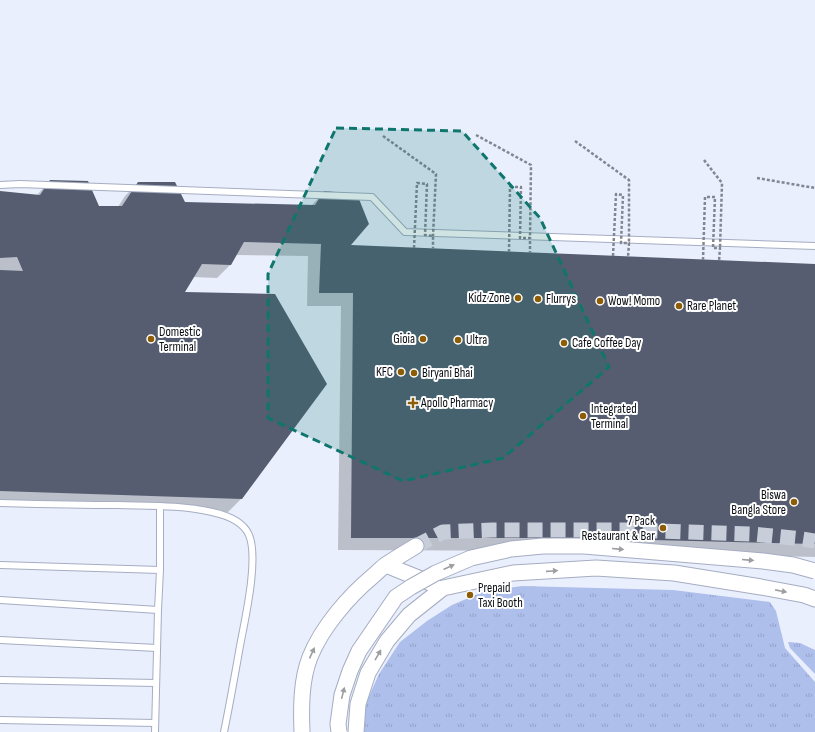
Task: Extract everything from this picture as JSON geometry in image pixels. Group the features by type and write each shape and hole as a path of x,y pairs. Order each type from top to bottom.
{"street":[{"path":"302,732 301,708 305,676 310,657 324,630 351,596 386,565 416,546"},
{"path":"339,732 338,724 342,695 350,671 359,651 396,597 436,573 470,558 511,549 543,546 584,546 763,561 793,565 815,571"},
{"path":"386,565 443,588"},
{"path":"356,732 358,704 368,673 386,641 409,615 443,588 513,573 596,568 674,573 748,584 804,595 815,599"}],"lane":[{"path":"0,185 20,184 372,197 405,232 815,246"},
{"path":"0,504 160,506 189,508 212,512 233,519 241,524 252,543 250,588 224,732"},
{"path":"155,732 160,570 160,506"},
{"path":"0,565 160,570"},
{"path":"0,600 158,610"},
{"path":"0,640 157,648"},
{"path":"0,680 156,683"},
{"path":"0,720 155,723"}],"path":[{"path":"476,135 531,165 530,253"},
{"path":"383,136 436,174 433,249"},
{"path":"575,141 629,180 628,257"},
{"path":"704,160 722,183 719,261"},
{"path":"757,178 815,188"},
{"path":"414,248 417,184 427,184 425,236 433,236"},
{"path":"510,252 510,187 520,187 520,238 530,238"},
{"path":"613,256 616,194 623,195 620,243 629,243"},
{"path":"703,260 705,197 715,197 713,248 720,248"}],"highlighted area":[{"path":"336,128 462,131 540,218 609,367 503,458 403,481 268,418 268,274"}],"green space":[{"path":"522,586 673,590 770,602 776,611 785,648 815,682 815,732 360,732 365,705 379,674 400,642 427,621 452,605 485,591"},
{"path":"788,642 800,643 815,650 815,674 790,648"}],"building":[{"name":"Integrated Terminal","path":"50,180 88,181 99,206 122,206 138,182 175,182 185,202 315,205 324,191 357,194 369,224 351,245 815,264 815,544 572,538 351,538 353,293 319,293 321,244 244,242 231,265 202,264 185,292 275,294 327,384 242,499 0,491 0,270 23,271 17,257 0,258 0,191 40,195"}],"tunnel":[{"path":"416,546 443,532 492,530 630,530 752,534 815,541"}],"place":[{"name":"Kidz Zone","path":"518,298"},
{"name":"Flurrys","path":"538,299"},
{"name":"Wow! Momo","path":"600,301"},
{"name":"Rare Planet","path":"679,306"},
{"name":"Domestic Terminal","path":"151,339"},
{"name":"Gioia","path":"423,339"},
{"name":"Ultra","path":"458,340"},
{"name":"Cafe Coffee Day","path":"564,343"},
{"name":"KFC","path":"401,372"},
{"name":"Biryani Bhai","path":"414,373"},
{"name":"Apollo Pharmacy","path":"413,403"},
{"name":"Integrated Terminal","path":"583,416"},
{"name":"Biswa Bangla Store","path":"794,502"},
{"name":"7 Pack Restaurant & Bar","path":"663,528"},
{"name":"Prepaid Taxi Booth","path":"470,595"}]}
